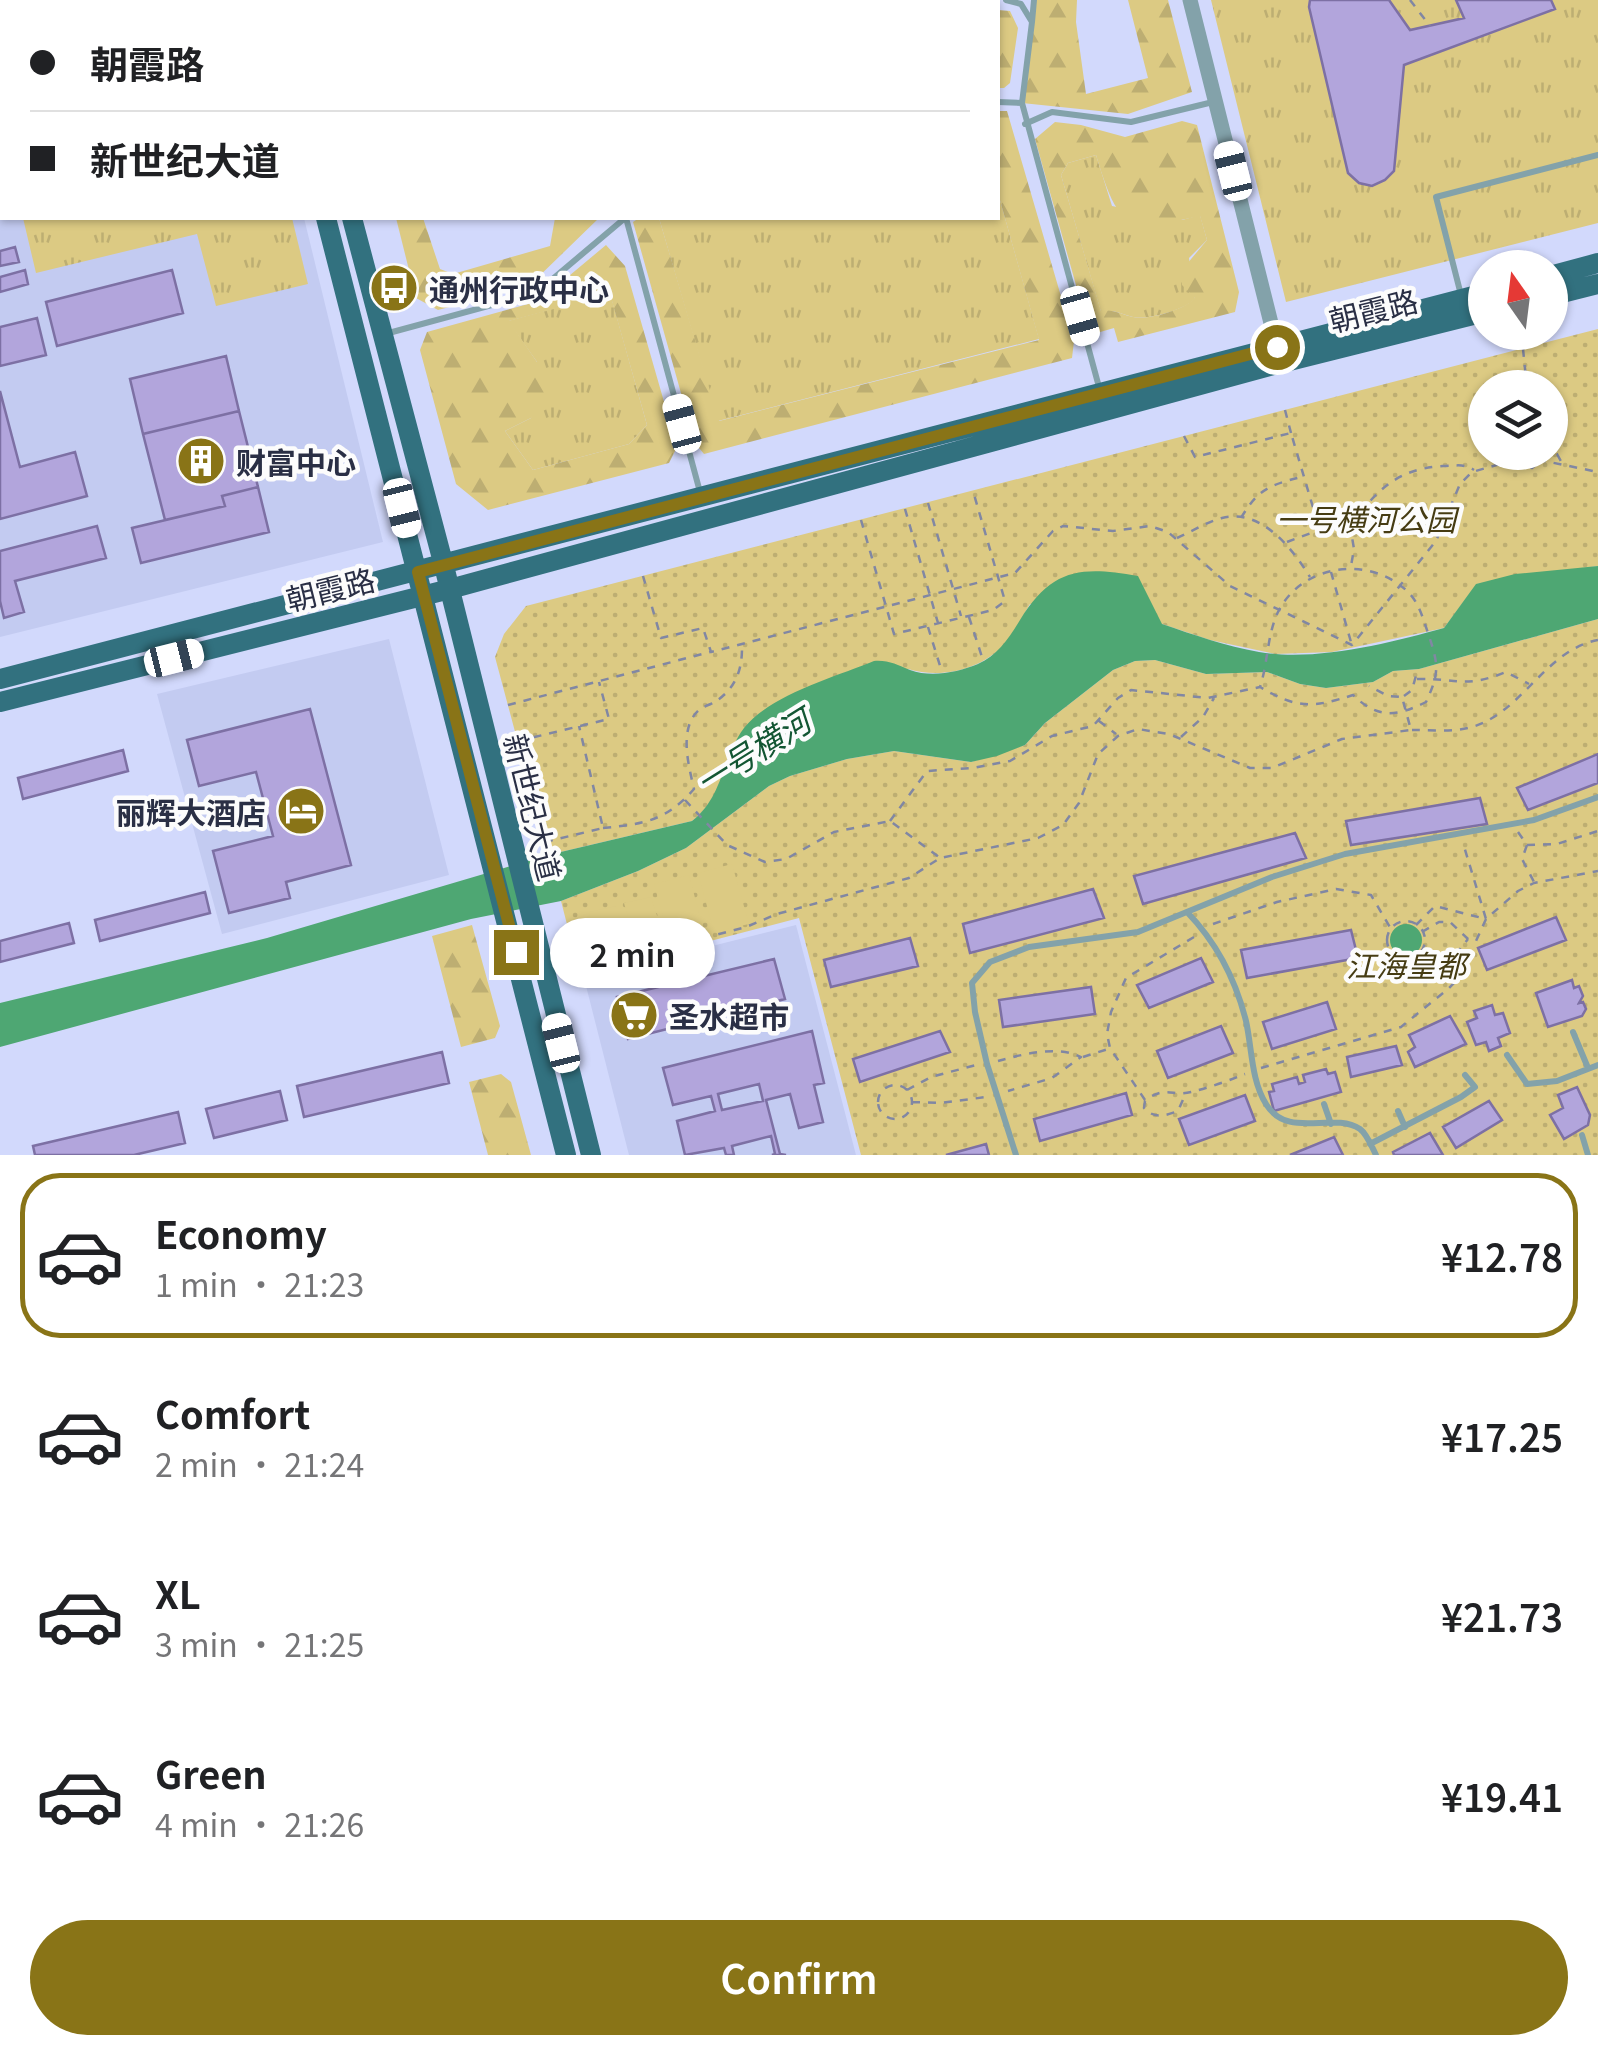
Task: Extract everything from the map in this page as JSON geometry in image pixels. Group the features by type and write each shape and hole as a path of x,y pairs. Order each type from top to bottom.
{"main road":[{"path":"327,220 418,572"},
{"path":"353,220 444,566"},
{"path":"1568,271 1598,263"},
{"path":"1568,292 1598,284"},
{"name":"朝霞路","path":"0,702 450,589 1468,298"},
{"name":"朝霞路","path":"0,679 1101,393 1468,316"},
{"name":"新世纪大道","path":"444,566 590,1155"},
{"name":"新世纪大道","path":"418,572 566,1155"}],"street":[{"path":"1190,0 1279,355"}],"lane":[{"path":"1006,0 1020,4 1032,22"},
{"path":"1034,0 1022,103 1025,124 1101,393"},
{"path":"1025,124 1052,112 1131,122 1216,101"},
{"path":"1000,102 1022,103"},
{"path":"1468,291 1436,197 1598,155"},
{"path":"384,334 536,293 624,220"},
{"path":"627,220 702,498"},
{"path":"1016,1155 975,1012 972,983 990,962 1029,948 1138,932 1272,877 1345,854 1534,820 1598,797"},
{"path":"1188,912 1204,930 1228,972 1246,1020 1254,1070 1266,1106 1286,1120 1308,1126 1344,1124 1362,1130 1376,1155"},
{"path":"1572,1032 1588,1068"},
{"path":"1507,1055 1528,1084 1557,1080 1598,1065"},
{"path":"1370,1144 1475,1086 1465,1076"},
{"path":"1324,1104 1330,1124"},
{"path":"1398,1111 1405,1127"},
{"path":"1582,1135 1588,1155"}],"path":[{"path":"1410,0 1430,26"},
{"path":"1285,410 1320,531"},
{"path":"1184,436 1195,458 1292,433"},
{"path":"1286,543 1350,525 1375,495 1408,471 1464,464 1475,471"},
{"path":"1568,468 1598,472"},
{"path":"1352,644 1436,542 1460,484 1478,470"},
{"path":"1240,519 1268,486 1304,476"},
{"path":"861,520 894,634 993,610 1005,602 973,491"},
{"path":"928,502 961,618"},
{"path":"905,508 938,624"},
{"path":"1176,538 1225,517 1258,523 1286,543 1311,578"},
{"path":"1350,525 1354,549 1351,569"},
{"path":"508,705 1015,574 1063,526 1113,530 1150,526 1176,538 1230,586 1352,644"},
{"path":"685,800 727,845 765,862 786,860 834,832 890,820 928,771 973,768 1010,760 1052,736 1093,726 1118,698 1131,690 1215,697 1260,687 1282,700 1316,706 1353,695 1368,709 1385,716 1406,712 1426,702 1438,664 1413,598 1398,584 1387,576 1363,569 1331,571 1311,578 1291,594 1278,612 1260,687"},
{"path":"1331,571 1352,644"},
{"path":"643,576 660,638 703,628 711,652"},
{"path":"969,616 982,657"},
{"path":"928,626 941,669"},
{"path":"579,971 909,878 940,858 1038,838 1063,825 1079,803 1098,754 1118,736 1138,729 1169,734 1250,768 1272,768 1342,740 1411,730 1470,728 1494,716 1566,656 1598,640"},
{"path":"545,842 666,816 685,800 694,789 687,743 692,720 699,709 715,702 734,684 742,671 742,645"},
{"path":"1369,686 1388,696 1402,697 1412,690 1417,672"},
{"path":"1417,679 1436,678 1462,684 1506,672 1530,685"},
{"path":"518,741 609,719 599,682"},
{"path":"1179,739 1203,716 1215,697"},
{"path":"1402,697 1411,730"},
{"path":"1098,720 1118,736"},
{"path":"580,726 603,828"},
{"path":"890,820 940,858"},
{"path":"1512,824 1528,845"},
{"path":"1528,845 1557,844 1598,831"},
{"path":"1460,833 1486,919"},
{"path":"1528,845 1522,859 1534,883"},
{"path":"1422,932 1439,922 1450,922 1468,939 1476,941 1486,919 1518,891 1534,883 1598,871"},
{"path":"1186,1094 1178,1111 1163,1116 1149,1114 1144,1108 1145,1100 1110,1048 1107,1034 1111,1012 1126,978 1204,930 1241,913 1336,889 1372,895 1391,929"},
{"path":"1416,924 1435,906 1486,919"},
{"path":"1404,922 1416,924 1422,932 1421,951 1407,959 1397,956 1387,941 1391,929 1404,922"},
{"path":"1145,1100 1173,1090 1186,1094 1401,1027 1470,966 1456,954 1468,939"},
{"path":"1082,1057 1110,1048"},
{"path":"897,1085 907,1090 912,1102 908,1113 898,1118 886,1116 878,1102 882,1091 897,1085"}],"shaded area":[{"path":"0,220 304,220 383,542 0,637"},
{"path":"389,639 449,875 222,934 157,694"},
{"path":"796,925 856,1155 629,1155 584,978"}],"green space":[{"path":"1034,0 1077,0 1076,22 1086,94 1148,78 1128,0 1168,0 1192,92 1128,114 1022,103"},
{"path":"1211,0 1598,0 1598,223 1491,250 1468,250 1468,256 1286,302"},
{"path":"1000,10 1010,11 1018,28 1010,83 1000,88"},
{"path":"1000,111 1007,111 1074,341 1072,358 704,454 695,443 633,222 660,220 719,421 1039,340 1000,200"},
{"path":"1182,121 1197,125 1239,292 1235,312 1118,342 1114,328 1090,335 1035,139 1055,122 1125,137","holes":["1096,155 1111,197 1128,219 1155,224 1200,216 1207,240 1181,271 1182,285 1195,298 1190,302 1148,317 1101,311 1061,175 1068,163"]},
{"path":"1096,155 1112,206 1182,220 1200,215 1207,240 1189,258 1195,299 1190,303 1148,317 1101,312 1061,175 1068,163"},
{"path":"1000,200 1039,339 718,421 660,220 1000,220"},
{"path":"23,220 292,220 308,284 216,306 197,234 36,273"},
{"path":"396,220 424,220 440,269 453,274 550,246 555,220 597,220 529,286 438,310 416,298"},
{"path":"606,245 625,266 677,447 669,463 488,510 456,484 420,350 427,332 539,301","holes":["610,294 647,425 629,444 533,470 505,431 531,418 546,393 537,362 509,321"]},
{"path":"610,293 647,425 629,444 533,470 505,431 531,418 537,362 508,321"},
{"name":"一号横河公园","path":"1598,329 1598,566 1477,584 1444,628 1332,652 1275,654 1210,640 1162,624 1030,604 1008,641 984,661 947,672 908,669 729,755 712,799 692,821 548,855 495,657 504,634 526,606 1517,350 1568,350 1568,337"},
{"name":"江海皇都","path":"1598,619 1598,1155 861,1155 799,918 580,975 561,901 686,848 769,786 790,776 847,759 894,751 971,762 1025,745 1045,723 1113,670 1135,661 1155,660 1206,674 1267,672 1326,688 1373,682 1393,671 1419,669"},
{"path":"732,864 749,924 714,932 698,873"},
{"path":"689,875 705,936 671,945 654,884"},
{"path":"651,897 667,947 638,954 624,903"},
{"path":"616,906 631,956 602,963 589,912"},
{"path":"472,925 500,1026 495,1038 461,1047 432,936"},
{"path":"501,1074 511,1082 531,1155 488,1155 469,1082"}],"water":[{"name":"一号横河","path":"1598,566 1598,619 1419,669 1393,671 1373,682 1326,688 1267,672 1206,674 1155,660 1135,661 1113,670 1045,723 1025,745 997,756 971,762 894,751 847,759 769,786 686,848 561,901 471,919 0,1047 0,1003 267,938 548,855 692,821 710,800 744,728 770,706 804,688 874,661 927,674 953,672 978,664 1002,645 1044,590 1070,575 1100,571 1138,576 1162,624 1247,650 1304,655 1376,645 1444,628 1476,584 1515,574"},
{"path":"1406,924 1417,929 1422,940 1417,951 1406,956 1395,951 1390,940 1395,929"}],"building":[{"path":"1310,0 1389,0 1410,30 1464,18 1456,0 1551,0 1555,9 1404,65 1394,171 1372,186 1359,183 1348,173"},
{"path":"15,247 19,262 0,266 0,251"},
{"path":"25,270 28,284 0,292 0,277"},
{"path":"172,270 183,313 57,346 46,302"},
{"path":"37,318 46,355 0,366 0,327"},
{"name":"财富中心","path":"226,356 239,411 143,434 130,379"},
{"path":"0,391 20,467 75,452 87,496 0,519"},
{"name":"财富中心","path":"239,411 258,487 222,496 225,506 165,520 143,434"},
{"name":"财富中心","path":"258,487 269,532 141,563 132,528 225,506 222,496"},
{"path":"97,526 106,558 15,581 24,612 4,618 0,551"},
{"name":"丽辉大酒店","path":"310,709 351,865 286,882 290,898 229,913 213,851 273,836 256,772 199,786 187,740"},
{"path":"123,750 128,771 23,799 18,778"},
{"path":"1598,754 1598,783 1528,810 1517,788"},
{"path":"1480,798 1487,824 1351,845 1346,821"},
{"path":"1295,833 1306,858 1143,904 1134,876"},
{"path":"1093,889 1104,918 970,953 963,924"},
{"path":"205,892 210,913 100,941 95,920"},
{"path":"1556,917 1566,940 1487,970 1478,948"},
{"path":"69,923 74,943 0,962 0,941"},
{"path":"1351,930 1358,958 1247,978 1241,950"},
{"path":"910,938 918,966 831,987 824,960"},
{"path":"1201,958 1213,982 1149,1008 1137,985"},
{"path":"774,959 785,999 628,1039 617,997"},
{"path":"1572,980 1583,996 1579,1003 1583,1002 1586,1009 1582,1016 1548,1027 1536,993"},
{"path":"1091,987 1095,1014 1003,1027 999,1000"},
{"path":"1327,1002 1336,1029 1272,1049 1263,1022"},
{"path":"1492,1005 1495,1015 1503,1013 1510,1033 1498,1038 1501,1046 1489,1051 1486,1042 1476,1045 1467,1022 1477,1018 1474,1011"},
{"path":"1450,1016 1466,1044 1415,1067 1408,1052 1415,1047 1409,1035"},
{"path":"1221,1026 1233,1053 1168,1078 1157,1051"},
{"path":"812,1031 824,1083 814,1085 823,1122 799,1128 790,1094 766,1100 780,1154 786,1155 772,1155 775,1154 771,1136 732,1146 734,1155 726,1155 724,1148 685,1155 677,1121 715,1111 711,1096 673,1105 663,1068","holes":["759,1084 763,1101 722,1110 718,1094"]},
{"path":"940,1031 950,1052 860,1082 853,1059"},
{"path":"1396,1046 1402,1065 1351,1077 1347,1057"},
{"path":"442,1052 449,1083 304,1117 297,1086"},
{"path":"1326,1069 1328,1074 1335,1072 1341,1092 1274,1111 1269,1092 1274,1091 1272,1084 1297,1077 1299,1084 1305,1082 1303,1075"},
{"path":"1577,1087 1590,1115 1588,1125 1564,1139 1550,1115 1563,1108 1558,1095"},
{"path":"280,1091 287,1120 214,1138 206,1109"},
{"path":"1126,1093 1132,1115 1040,1141 1034,1119"},
{"path":"1245,1095 1255,1121 1189,1145 1179,1119"},
{"path":"1489,1101 1502,1120 1456,1148 1443,1127"},
{"path":"178,1112 185,1143 134,1155 35,1155 33,1146"},
{"path":"1430,1133 1443,1155 1394,1155 1393,1152"},
{"path":"1334,1137 1343,1155 1290,1155"},
{"path":"986,1144 989,1155 946,1155"}],"place":[{"name":"通州行政中心","path":"394,288"},
{"name":"财富中心","path":"201,461"},
{"name":"丽辉大酒店","path":"301,811"},
{"name":"圣水超市","path":"634,1015"}],"route":[{"path":"516,952 418,572 1277,347"}]}
